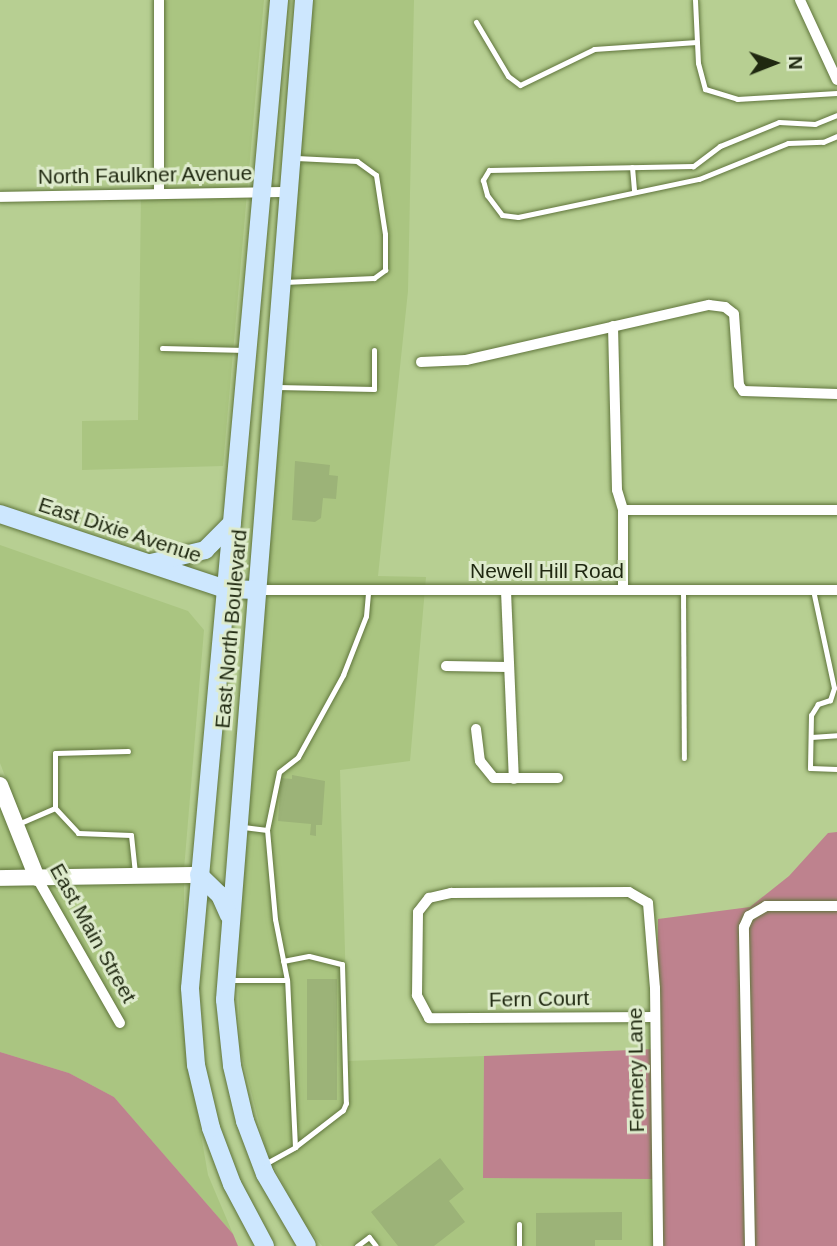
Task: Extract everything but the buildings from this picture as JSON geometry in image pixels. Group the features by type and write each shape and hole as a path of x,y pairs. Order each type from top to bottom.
{"main road":[{"name":"East North Boulevard","path":"265,1246 219,1155 196,1065 190,989 279,0"},
{"name":"East North Boulevard","path":"304,0 225,980 232,1066 262,1166 307,1246"},
{"name":"East Dixie Avenue","path":"5,519 226,589 257,590"},
{"path":"148,563 205,550 232,523"},
{"path":"199,875 220,895 230,918"}],"street":[{"path":"159,0 159,192"},
{"path":"800,0 837,80"},
{"name":"North Faulkner Avenue","path":"0,197 159,192 290,192"},
{"path":"421,362 466,360 709,305 725,307 734,314 738,328 739,386 743,391 837,394"},
{"path":"613,326 617,490 623,510 623,590"},
{"path":"623,510 837,510"},
{"name":"Newell Hill Road","path":"257,590 837,590"},
{"path":"506,591 514,779"},
{"path":"446,666 508,667"},
{"path":"476,729 483,768 494,778 558,778"},
{"name":"East Main Street","path":"0,785 37,878 120,1023"},
{"path":"0,878 199,875"},
{"name":"Fernery Lane","path":"425,1016 416,995 416,921 423,903 451,893 614,891 642,896 652,914 658,1246"},
{"path":"750,1246 744,927 749,916 765,906 837,906"},
{"name":"Fern Court","path":"425,1016 440,1020 655,1017"}],"lane":[{"path":"695,0 697,43 705,89 737,99 837,93"},
{"path":"476,22 508,76 520,85 594,49 697,43"},
{"path":"837,115 815,124 779,122 720,146 693,166 489,170 483,180 487,195 502,215 518,217 634,190 699,179 788,143 824,142 837,136"},
{"path":"283,282 374,278 385,270 385,234 376,175 357,161 293,158"},
{"path":"632,167 634,190"},
{"path":"162,348 248,350"},
{"path":"274,387 374,389 374,350"},
{"path":"683,589 684,758"},
{"path":"813,590 834,688 830,699 818,704 811,715 810,768 837,769"},
{"path":"295,1147 287,980 267,830 279,772 298,757 343,675 366,616 368,591"},
{"path":"830,699 837,706"},
{"path":"811,737 837,735"},
{"path":"128,751 55,753 55,808 73,831 135,838 135,876"},
{"path":"15,825 55,808"},
{"path":"237,826 267,830"},
{"path":"262,1166 295,1147 343,1110 346,1103 342,964 309,956 283,961"},
{"path":"225,980 287,980"},
{"path":"519,1224 519,1246"},
{"path":"357,1246 369,1237 376,1246"}],"shaded area":[{"path":"164,0 264,0 223,466 82,470 82,421 138,420 141,194 167,193"},
{"path":"311,0 414,0 408,291 378,576 426,577 410,761 340,770 348,1061 484,1056 483,1178 657,1179 660,1246 322,1246 302,1220 267,1153 240,1049 237,942"},
{"path":"0,545 188,611 204,630 184,869 42,872 0,763"},
{"path":"0,804 13,840 27,872 0,872"},
{"path":"837,832 837,1246 660,1246 657,1179 483,1178 484,1056 656,1049 658,919 750,907 789,876 828,833"},
{"path":"184,881 184,1032 208,1175 233,1234 114,1097 69,1073 0,1052 0,884"},
{"path":"0,1052 69,1073 114,1097 233,1234 238,1246 0,1246"}]}
